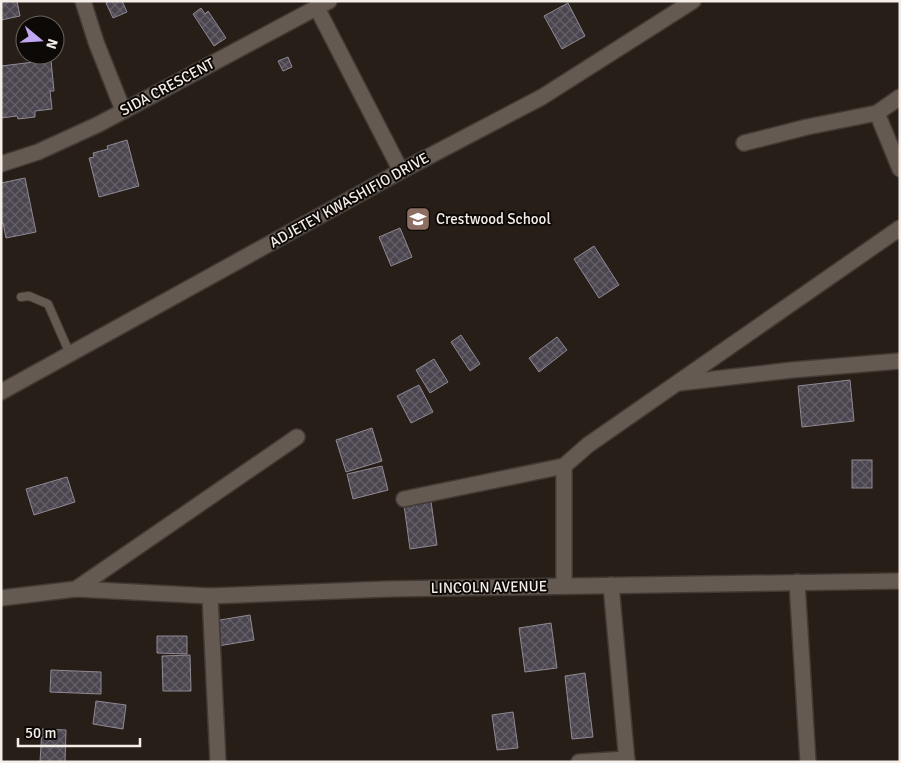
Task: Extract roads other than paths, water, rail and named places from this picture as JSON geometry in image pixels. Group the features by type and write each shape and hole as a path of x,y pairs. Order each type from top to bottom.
{"street":[{"path":"83,1 96,42 123,110"},
{"name":"ADJETEY KWASHIFIO DRIVE","path":"1,392 401,171 542,96 693,1"},
{"path":"323,5 401,171"},
{"name":"SIDA CRESCENT","path":"1,164 38,152 98,124 323,5"},
{"path":"744,143 807,127 876,113 900,97"},
{"path":"876,113 900,169"},
{"path":"404,499 564,466 588,445 900,228"},
{"path":"677,383 792,370 900,361"},
{"path":"76,589 297,437"},
{"path":"564,466 564,586"},
{"name":"LINCOLN AVENUE","path":"1,598 76,589 210,596 369,590 900,581"},
{"path":"797,582 808,762"},
{"path":"579,762 627,761 611,585"},
{"path":"210,596 218,762"}],"lane":[{"path":"21,297 28,296 48,304 70,354"}],"place":[{"name":"Crestwood School","path":"418,219"}]}
